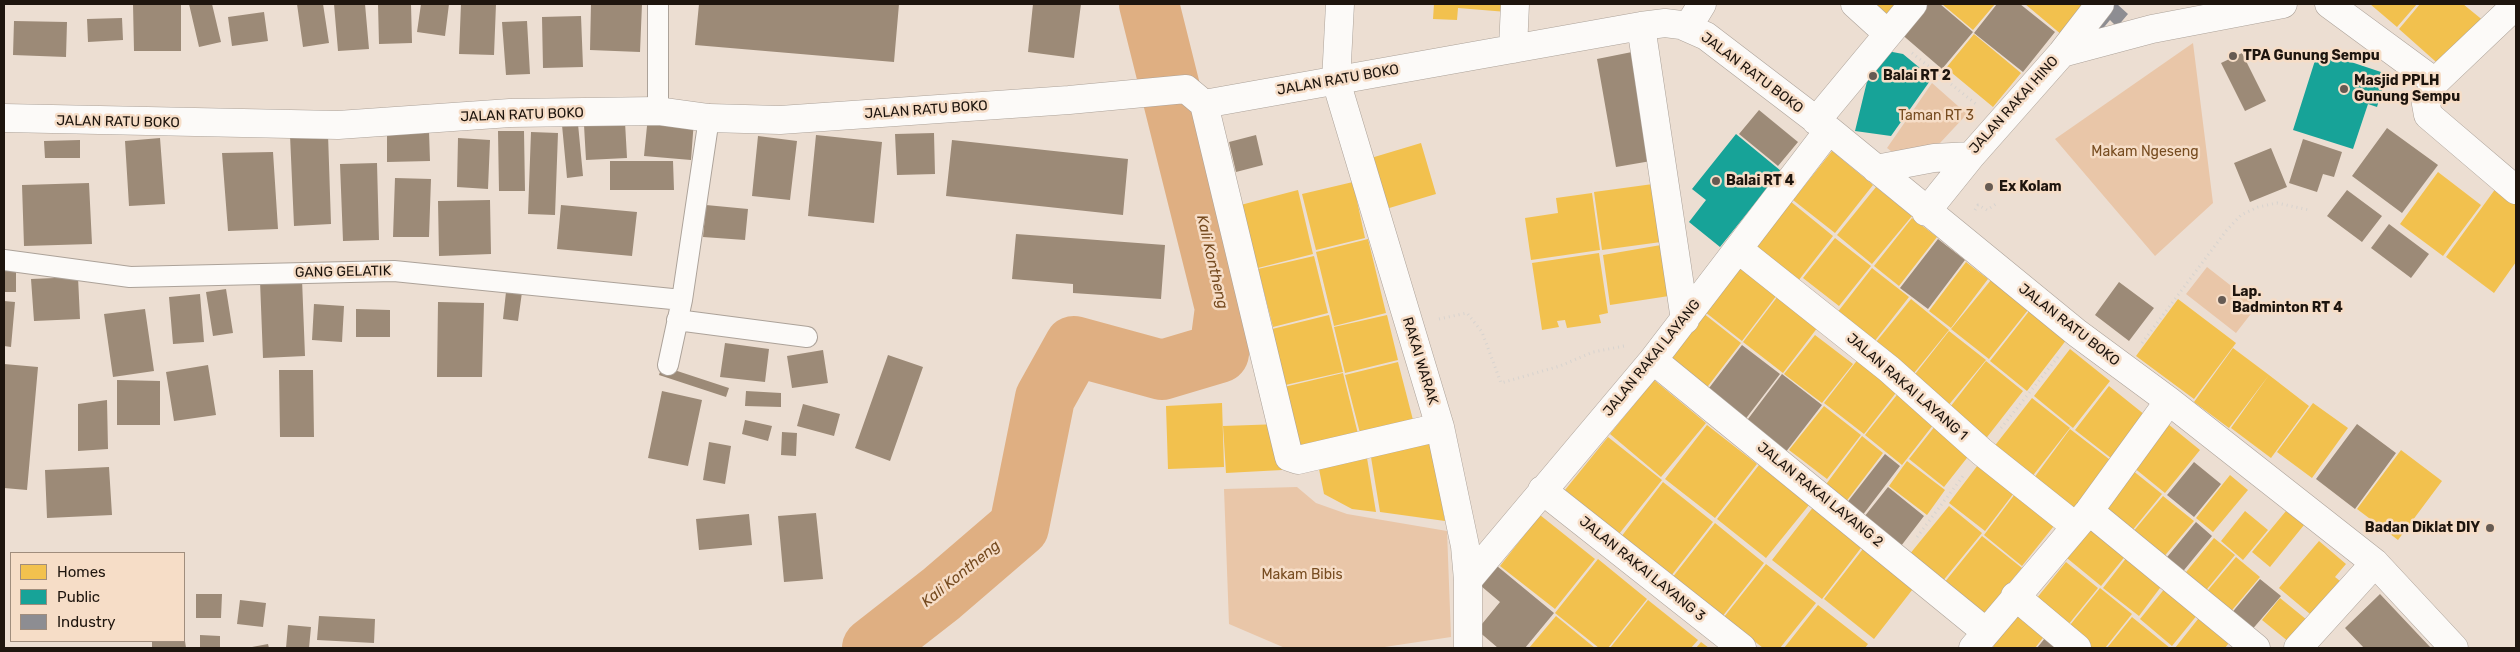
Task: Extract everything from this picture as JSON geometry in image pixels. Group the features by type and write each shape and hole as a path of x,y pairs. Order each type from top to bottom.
{"street":[{"name":"RAKAI WARAK","path":"1340,4 1336,81 1440,427 1465,546 1468,580 1468,648"},
{"path":"1513,50 1515,4"},
{"path":"1684,18 1702,4"},
{"path":"1855,4 1888,34"},
{"name":"JALAN RAKAI LAYANG","path":"1468,580 1685,320 1738,249 1888,34 1913,4"},
{"name":"JALAN RAKAI HINO","path":"1876,169 1934,158 1971,156 2062,52 2100,4"},
{"name":"JALAN RAKAI HINO","path":"2062,52 2152,29 2283,4"},
{"path":"2330,4 2436,82"},
{"path":"2516,5 2436,82 2426,104 2428,115 2516,190"},
{"name":"JALAN RATU BOKO","path":"4,118 338,125 510,113 658,112 709,118 780,120 1154,92 1195,97 1336,81 1665,23 1684,18 1876,169 1926,212 2375,563 2454,648"},
{"path":"1641,26 1685,320"},
{"path":"1195,97 1289,456 1298,460 1440,427"},
{"path":"1926,212 1971,156"},
{"name":"JALAN RAKAI LAYANG 1","path":"1738,249 1889,369 1982,452 2082,519 2256,648"},
{"name":"JALAN RAKAI LAYANG 2","path":"1653,360 1979,640"},
{"path":"1979,640 2082,519 2169,401"},
{"name":"JALAN RAKAI LAYANG 3","path":"1542,490 1742,648"},
{"path":"2298,648 2375,563"},
{"path":"2015,596 2078,648"}],"lane":[{"path":"658,4 658,112"},
{"path":"668,364 682,300 709,118"},
{"name":"GANG GELATIK","path":"4,260 130,277 394,271 682,300"},
{"path":"677,320 807,337"}],"path":[{"path":"1888,34 1999,123"},
{"path":"2124,368 2226,231 2241,216 2258,207 2277,203 2309,210"},
{"path":"1409,326 1466,313 1482,332 1501,383 1560,366 1593,352 1631,345 1653,360"}],"green space":[{"name":"Makam Ngeseng","path":"2193,43 2213,203 2155,256 2055,139"},
{"name":"Taman RT 3","path":"1932,83 1967,114 1926,155 1895,154 1887,148"},
{"name":"Lap. Badminton RT 4","path":"2207,267 2257,306 2236,333 2186,294"},
{"name":"Makam Bibis","path":"1297,487 1316,503 1347,514 1447,531 1451,637 1378,648 1285,648 1229,624 1224,489"}],"building: Homes":[{"path":"1434,4 1508,4 1507,12 1458,8 1457,20 1433,19"},
{"path":"1861,4 1905,4 1888,26"},
{"path":"1942,4 1995,4 1973,30"},
{"path":"2025,4 2087,4 2062,35"},
{"path":"2370,4 2417,4 2397,27"},
{"path":"2420,4 2463,4 2485,22 2444,69 2399,29"},
{"path":"1974,34 2021,73 1993,107 1946,68"},
{"path":"1421,143 1436,194 1386,209 1371,158"},
{"path":"1832,151 1873,185 1835,233 1793,200"},
{"path":"2438,172 2481,205 2443,256 2400,224"},
{"path":"1353,182 1365,238 1316,250 1302,194"},
{"path":"1653,184 1661,242 1602,250 1594,192"},
{"path":"1876,187 1912,216 1872,264 1837,235"},
{"path":"2496,188 2516,203 2516,262 2494,293 2446,257"},
{"path":"1298,190 1313,254 1250,270 1233,207"},
{"path":"1592,193 1600,250 1531,260 1525,218 1558,213 1556,198"},
{"path":"1790,201 1833,236 1795,285 1752,250"},
{"path":"1912,218 1937,237 1899,286 1874,266"},
{"path":"1835,238 1871,266 1839,306 1803,278"},
{"path":"1368,239 1386,313 1334,326 1316,252"},
{"path":"1661,245 1669,296 1610,305 1603,255"},
{"path":"1599,253 1608,313 1599,315 1601,323 1567,328 1565,320 1557,321 1559,327 1542,330 1532,263"},
{"path":"1314,256 1328,313 1273,327 1258,269"},
{"path":"1966,262 1988,279 1951,328 1929,311"},
{"path":"1743,263 1780,291 1742,341 1705,312"},
{"path":"1872,268 1909,297 1870,347 1833,318"},
{"path":"1991,280 2028,310 1989,359 1951,329"},
{"path":"1781,292 1821,323 1783,373 1743,342"},
{"path":"1911,299 1949,330 1910,378 1872,347"},
{"path":"2178,299 2236,343 2194,399 2136,356"},
{"path":"2030,310 2067,339 2027,391 1990,361"},
{"path":"1703,313 1741,343 1705,390 1666,360"},
{"path":"1329,315 1343,372 1281,386 1268,330"},
{"path":"1387,315 1398,360 1345,373 1334,327"},
{"path":"1949,331 1986,360 1947,407 1912,378"},
{"path":"1815,335 1853,364 1822,403 1784,374"},
{"path":"2233,348 2269,375 2229,428 2194,402"},
{"path":"2070,349 2110,381 2073,428 2034,396"},
{"path":"1862,354 1902,385 1864,434 1824,403"},
{"path":"1986,361 2023,391 1984,441 1947,411"},
{"path":"1398,362 1413,420 1360,433 1345,375"},
{"path":"1343,373 1358,434 1300,449 1284,387"},
{"path":"2269,375 2309,406 2271,458 2231,428"},
{"path":"1654,380 1706,423 1661,477 1610,434"},
{"path":"2109,386 2150,419 2116,462 2075,430"},
{"path":"1900,391 1937,420 1902,465 1865,435"},
{"path":"2032,398 2070,428 2031,478 1993,448"},
{"path":"1222,403 1224,467 1168,469 1166,406"},
{"path":"2313,403 2348,428 2312,478 2277,452"},
{"path":"1824,406 1861,435 1827,479 1789,450"},
{"path":"1939,421 1974,449 1944,487 1909,459"},
{"path":"1280,424 1282,470 1226,473 1223,426"},
{"path":"2168,424 2200,450 2165,493 2133,467"},
{"path":"1707,425 1757,464 1715,518 1665,479"},
{"path":"2070,429 2118,466 2078,518 2031,482"},
{"path":"1862,436 1883,453 1845,503 1824,487"},
{"path":"1608,437 1662,480 1619,534 1565,490"},
{"path":"1430,438 1445,521 1380,512 1370,451"},
{"path":"2401,450 2442,481 2398,540 2357,509"},
{"path":"1366,452 1376,512 1352,509 1324,494 1318,464"},
{"path":"1984,457 2020,485 1985,531 1949,503"},
{"path":"1907,461 1945,490 1927,515 1889,486"},
{"path":"1759,465 1809,505 1766,558 1717,519"},
{"path":"2132,470 2162,494 2131,532 2101,508"},
{"path":"2230,475 2248,490 2213,532 2196,518"},
{"path":"1663,482 1713,522 1671,576 1621,537"},
{"path":"2021,486 2061,517 2022,566 1984,535"},
{"path":"2163,496 2194,521 2162,559 2132,533"},
{"path":"1814,506 1864,544 1822,599 1772,560"},
{"path":"1949,506 1982,533 1942,582 1909,555"},
{"path":"2245,511 2268,530 2243,560 2221,541"},
{"path":"2286,511 2304,525 2270,567 2252,552"},
{"path":"1540,515 1595,559 1555,609 1500,566"},
{"path":"2087,522 2127,554 2101,586 2062,554"},
{"path":"1715,523 1764,563 1722,617 1672,578"},
{"path":"1982,536 2022,568 1983,615 1944,583"},
{"path":"2214,538 2235,555 2203,594 2182,577"},
{"path":"2319,541 2346,564 2335,577 2345,585 2316,619 2279,588"},
{"path":"1866,545 1916,585 1874,639 1824,599"},
{"path":"2127,557 2163,584 2139,616 2103,588"},
{"path":"2236,557 2260,577 2228,615 2204,595"},
{"path":"1598,559 1647,599 1608,648 1599,648 1555,613"},
{"path":"2066,562 2098,588 2064,630 2032,604"},
{"path":"1766,564 1816,603 1780,648 1763,648 1724,617"},
{"path":"2166,587 2198,614 2172,646 2140,619"},
{"path":"2100,588 2132,614 2105,648 2088,648 2066,630"},
{"path":"2280,598 2307,620 2289,642 2262,620"},
{"path":"1648,600 1698,640 1691,648 1610,648"},
{"path":"1818,605 1868,644 1865,648 1784,648"},
{"path":"2019,612 2046,634 2035,648 1995,648 1992,645"},
{"path":"2202,614 2232,639 2225,648 2175,648"},
{"path":"1556,616 1595,648 1529,648"},
{"path":"2132,617 2170,648 2107,648"},
{"path":"1701,642 1709,648 1696,648"}],"building: Public":[{"path":"1882,50 1903,54 1932,78 1891,136 1855,131 1871,65"},
{"name":"Masjid PPLH Gunung Sempu","path":"2318,51 2387,74 2377,107 2368,104 2353,149 2293,130"},
{"path":"1736,134 1781,171 1720,247 1689,222 1706,200 1692,189"}],"building: Industry":[{"path":"2111,4 2117,4 2128,14 2117,27 2110,20 2100,32 2092,24"}],"building: Other":[{"path":"133,4 181,4 181,51 134,51"},
{"path":"189,4 212,4 221,42 199,47"},
{"path":"297,4 323,4 329,43 303,47"},
{"path":"334,4 365,4 369,49 338,51"},
{"path":"378,4 411,4 412,43 379,44"},
{"path":"421,4 449,4 445,36 417,32"},
{"path":"461,4 496,4 494,55 459,54"},
{"path":"591,4 642,4 640,52 590,50"},
{"path":"699,4 899,4 894,62 695,45"},
{"path":"1033,4 1081,4 1074,58 1028,52"},
{"path":"1923,4 1940,4 1973,32 1942,69 1899,32"},
{"path":"1997,4 2020,4 2055,32 2023,72 1974,33"},
{"path":"264,12 268,41 232,46 228,17"},
{"path":"581,16 583,67 543,68 542,17"},
{"path":"122,18 123,40 88,42 87,19"},
{"path":"14,21 67,22 66,57 13,55"},
{"path":"527,21 530,74 506,75 502,22"},
{"path":"1632,52 1651,161 1616,167 1597,59"},
{"path":"2242,53 2266,101 2245,111 2221,63"},
{"path":"1759,110 1798,142 1778,166 1739,134"},
{"path":"648,116 694,120 691,160 644,156"},
{"path":"625,122 627,158 586,160 584,125"},
{"path":"578,124 583,176 567,178 562,125"},
{"path":"2387,128 2438,165 2402,213 2352,176"},
{"path":"429,131 430,161 387,162 387,133"},
{"path":"498,131 524,131 525,191 499,191"},
{"path":"531,132 558,133 555,215 528,214"},
{"path":"934,133 935,174 897,175 895,134"},
{"path":"328,134 331,224 294,226 290,135"},
{"path":"816,135 882,142 874,223 808,216"},
{"path":"1256,135 1263,165 1236,172 1229,142"},
{"path":"758,136 797,141 790,200 752,196"},
{"path":"160,138 165,204 129,206 125,141"},
{"path":"458,138 490,140 488,189 457,187"},
{"path":"2303,139 2342,152 2334,177 2323,174 2317,192 2289,183"},
{"path":"80,140 80,158 45,158 44,141"},
{"path":"952,140 1128,159 1123,215 946,196"},
{"path":"2271,148 2287,187 2250,202 2234,163"},
{"path":"273,152 278,229 228,231 222,153"},
{"path":"610,161 673,161 674,190 610,190"},
{"path":"377,163 379,240 343,241 340,164"},
{"path":"395,178 431,179 429,237 393,237"},
{"path":"89,183 92,244 24,246 22,185"},
{"path":"2347,190 2382,216 2362,242 2327,216"},
{"path":"490,200 491,254 439,256 438,201"},
{"path":"561,205 637,212 632,256 557,249"},
{"path":"706,205 748,209 745,240 703,237"},
{"path":"2389,224 2429,254 2411,278 2371,248"},
{"path":"1016,234 1165,245 1161,299 1073,293 1073,284 1012,279"},
{"path":"1938,239 1965,260 1928,309 1900,288"},
{"path":"4,265 16,266 16,292 4,292"},
{"path":"78,277 80,319 34,321 31,279"},
{"path":"302,279 305,356 263,358 260,281"},
{"path":"2119,282 2154,308 2129,341 2095,315"},
{"path":"507,283 523,285 518,321 503,319"},
{"path":"226,289 233,333 213,336 206,292"},
{"path":"200,294 204,342 173,344 169,297"},
{"path":"4,301 15,302 11,347 4,346"},
{"path":"438,302 484,303 482,377 437,377"},
{"path":"314,304 344,306 342,342 312,340"},
{"path":"145,309 154,371 113,377 104,314"},
{"path":"356,309 390,310 390,337 356,337"},
{"path":"725,343 769,349 765,382 720,377"},
{"path":"1742,345 1780,374 1744,421 1706,392"},
{"path":"823,350 828,383 792,388 787,356"},
{"path":"888,355 923,367 890,461 855,448"},
{"path":"4,364 38,367 27,490 4,488"},
{"path":"208,365 216,415 174,421 166,372"},
{"path":"662,366 729,388 726,397 659,375"},
{"path":"279,370 313,370 314,437 280,437"},
{"path":"1782,374 1822,405 1785,453 1745,423"},
{"path":"117,380 160,381 160,425 117,425"},
{"path":"662,391 702,400 688,466 648,458"},
{"path":"746,391 781,393 781,407 745,406"},
{"path":"107,400 108,449 78,451 78,404"},
{"path":"803,404 840,414 834,436 797,426"},
{"path":"745,420 772,426 768,441 742,434"},
{"path":"2357,424 2396,453 2355,509 2316,479"},
{"path":"782,432 797,433 796,456 781,455"},
{"path":"709,442 731,446 725,484 703,480"},
{"path":"1885,454 1900,466 1862,516 1846,504"},
{"path":"2194,462 2221,484 2194,517 2167,495"},
{"path":"109,467 112,515 47,518 45,470"},
{"path":"1888,487 1924,516 1901,546 1864,517"},
{"path":"816,513 823,579 784,582 778,516"},
{"path":"749,514 752,545 699,550 696,519"},
{"path":"2196,522 2212,536 2180,575 2163,562"},
{"path":"1497,566 1554,613 1525,648 1498,648 1477,630 1500,602 1481,586"},
{"path":"2260,579 2281,596 2250,632 2230,615"},
{"path":"196,594 222,594 221,618 196,618"},
{"path":"2380,594 2431,648 2364,648 2345,628"},
{"path":"240,600 266,603 263,627 237,624"},
{"path":"319,616 375,619 374,643 317,640"},
{"path":"288,625 311,627 309,648 286,648"},
{"path":"200,635 220,636 220,648 200,648"},
{"path":"2045,638 2058,648 2037,648"},
{"path":"185,641 186,648 152,648 152,642"},
{"path":"268,644 269,648 252,648 252,647"}],"waterway":[{"name":"Kali Kontheng","path":"872,648 941,594 1019,527 1045,398 1074,346 1162,370 1219,353 1225,308 1149,4"}],"place":[{"name":"TPA Gunung Sempu","path":"2233,56"},
{"name":"Balai RT 2","path":"1873,76"},
{"name":"Masjid PPLH Gunung Sempu","path":"2344,89"},
{"name":"Balai RT 4","path":"1716,181"},
{"name":"Ex Kolam","path":"1989,187"},
{"name":"Lap. Badminton RT 4","path":"2222,300"},
{"name":"Badan Diklat DIY","path":"2490,528"}]}
